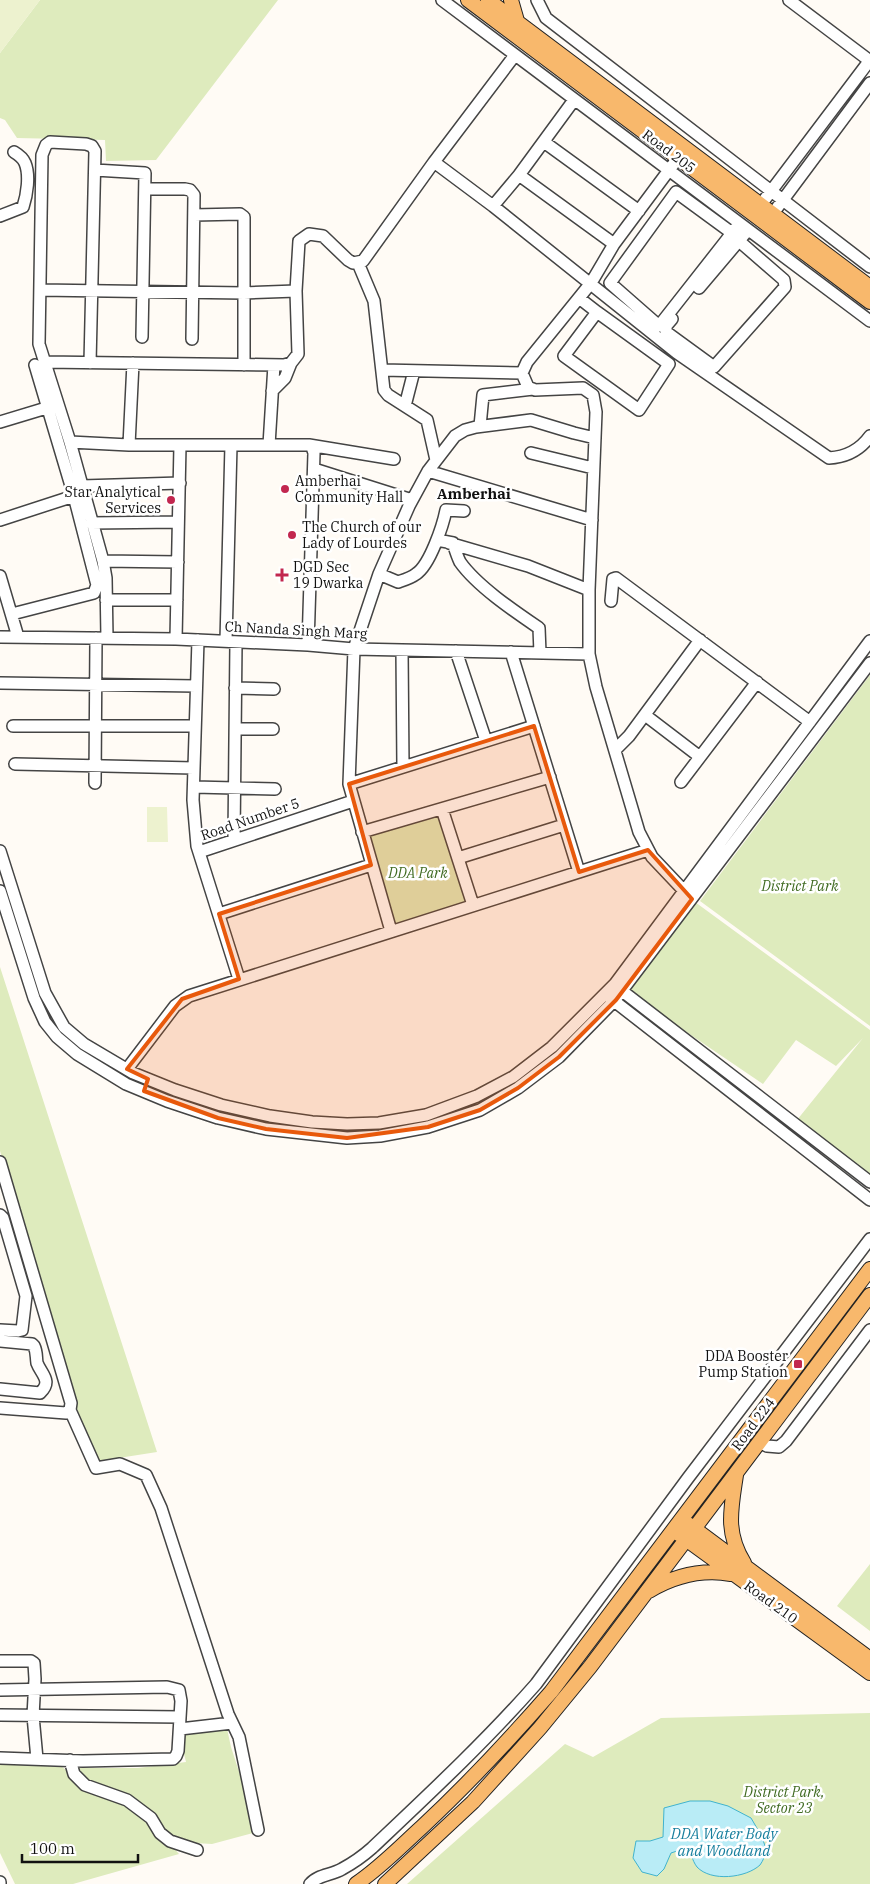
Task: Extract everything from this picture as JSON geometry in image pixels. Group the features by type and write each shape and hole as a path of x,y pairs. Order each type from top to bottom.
{"main road":[{"name":"Road 205","path":"469,0 678,158 757,210"},
{"name":"Road 205","path":"488,0 769,219 870,302"},
{"path":"511,0 517,22"},
{"name":"Road 205","path":"769,219 870,287"},
{"name":"Road 224","path":"550,1704 677,1525 870,1269"},
{"name":"Road 224","path":"550,1704 590,1667 870,1295"},
{"path":"737,1472 732,1510 732,1537 737,1550 748,1568"},
{"name":"Road 210","path":"677,1525 748,1568 870,1659"},
{"name":"Road 210","path":"690,1534 734,1574 870,1674"},
{"path":"644,1594 674,1578 716,1571 734,1574"},
{"path":"356,1884 403,1845 461,1790 528,1719 550,1704"},
{"path":"384,1884 473,1802 540,1728 550,1704"}],"street":[{"path":"442,0 668,171 739,232 784,280 785,287 714,367 666,332 665,329 739,232"},
{"path":"461,14 469,0"},
{"path":"537,0 546,18 870,267"},
{"path":"757,210 870,60 789,0"},
{"path":"272,391 285,378 291,363 298,354 296,291 299,241 308,234 323,236 348,260 358,263 363,261 434,162 515,55"},
{"path":"769,219 870,83"},
{"path":"493,206 519,175 574,100"},
{"path":"12,614 94,593 97,585 74,496 47,408 40,363 43,149 50,142 86,144 92,146 95,151 90,362"},
{"path":"544,142 639,211"},
{"path":"0,216 23,207 25,202 26,164 22,157 14,152"},
{"path":"533,389 528,387 522,373 527,362 591,283 614,244 678,158"},
{"path":"434,162 591,283 677,353 829,458 842,458 851,454 866,442 870,436"},
{"path":"95,170 143,172 146,176 142,337"},
{"path":"519,175 614,244"},
{"path":"145,189 190,190 195,198 192,339"},
{"path":"739,232 659,326 610,283 676,192 739,232 870,321"},
{"path":"194,215 240,214 244,217 244,365"},
{"path":"358,263 374,301 386,393 427,420 436,460"},
{"path":"40,290 296,291"},
{"path":"579,298 669,364 639,410 564,356 597,312"},
{"path":"40,363 244,365 291,363"},
{"path":"40,363 59,404 106,578 106,600 96,685 95,783"},
{"path":"129,445 133,363"},
{"path":"269,445 274,365"},
{"path":"382,370 522,373"},
{"path":"405,406 414,371"},
{"path":"480,426 483,395 533,389 573,387 582,388 590,392 595,401 589,590 590,654 596,687 639,832 652,857 692,899"},
{"path":"0,422 59,404"},
{"path":"391,931 352,801 349,784 354,649 379,574 412,500 428,471 455,436 465,430 480,426 531,420 595,438"},
{"path":"70,442 129,445 309,445 394,459"},
{"path":"176,639 180,445"},
{"path":"232,445 231,641 235,688 234,839"},
{"path":"308,645 314,469 314,449 309,445"},
{"path":"531,453 593,468"},
{"path":"314,469 412,500"},
{"path":"428,471 592,520"},
{"path":"82,486 180,483"},
{"path":"0,520 74,496"},
{"path":"379,574 398,582 418,574 433,550 446,510 464,511"},
{"path":"91,523 178,522"},
{"path":"437,540 528,566 589,590"},
{"path":"449,542 453,543 460,561 502,603 539,628 540,653"},
{"path":"102,561 178,562"},
{"path":"0,576 18,637"},
{"path":"611,601 613,579 616,578 810,722"},
{"path":"106,600 177,600"},
{"name":"Ch Nanda Singh Marg","path":"0,637 176,639 354,649 590,654"},
{"path":"198,640 194,787 199,852"},
{"path":"615,750 626,740 700,640"},
{"path":"1,857 45,993 55,1014 64,1027 84,1044 127,1070 175,1090 221,1105 270,1116 312,1122 348,1124 371,1123 426,1115 477,1096 513,1077 552,1047 614,993 684,890 870,641"},
{"path":"402,650 403,767"},
{"path":"456,651 486,741"},
{"path":"510,652 579,872"},
{"path":"0,891 34,998 45,1022 57,1037 77,1054 126,1084 167,1101 218,1118 266,1129 347,1138 380,1136 428,1127 480,1110 518,1088 559,1057 692,899 870,663"},
{"path":"681,782 757,682"},
{"path":"0,683 196,686"},
{"path":"235,688 274,689"},
{"path":"645,715 700,758"},
{"path":"14,726 195,726"},
{"path":"349,784 534,726"},
{"path":"235,728 273,729"},
{"path":"15,764 194,768"},
{"path":"362,832 550,777"},
{"path":"194,787 275,789"},
{"name":"Road Number 5","path":"239,979 199,852 352,801"},
{"path":"442,809 473,905"},
{"path":"458,858 564,825"},
{"path":"127,1070 175,1006 182,1000 239,979 648,850"},
{"path":"219,914 372,865"},
{"path":"614,993 870,1182"},
{"path":"614,993 870,1200"},
{"path":"144,1091 148,1079"},
{"path":"0,1162 70,1406 96,1468 120,1464 146,1475 161,1508 232,1723 239,1737 258,1830"},
{"path":"0,1215 3,1218 26,1296 22,1330 0,1330"},
{"path":"310,1884 315,1879 340,1871 372,1848 467,1756 536,1684 688,1478 870,1239"},
{"path":"759,1442 768,1446 779,1447 786,1441 870,1330"},
{"path":"0,1341 32,1344 37,1363 44,1372 45,1379 44,1387 40,1393 0,1389"},
{"path":"823,1357 840,1370"},
{"path":"0,1401 70,1406"},
{"path":"0,1408 66,1413 70,1406"},
{"path":"0,1661 31,1661 34,1663 34,1716 37,1759"},
{"path":"0,1690 167,1687 180,1692 178,1751 173,1759 70,1760 0,1758"},
{"path":"0,1715 180,1723 232,1723"},
{"path":"70,1760 74,1774 85,1785 127,1800 151,1818 160,1833 170,1841 197,1850"}],"highlighted area":[{"path":"534,726 579,872 648,850 692,899 616,1000 559,1057 518,1088 480,1110 428,1127 347,1138 266,1129 218,1118 144,1091 148,1079 127,1069 182,999 239,979 219,914 371,865 349,784"}],"green space":[{"path":"0,0 40,0 0,53"},
{"path":"40,0 278,0 156,160 106,161 105,140 17,138 5,120 0,118 0,53"},
{"name":"District Park","path":"870,675 870,1026 700,901"},
{"path":"147,807 167,807 168,842 147,842"},
{"name":"DDA Park","path":"440,811 472,900 392,928 362,834"},
{"path":"695,902 870,1030 870,1177 797,1120 863,1038 836,1066 796,1040 763,1084 626,991"},
{"path":"0,967 157,1452 93,1462 0,1151"},
{"path":"870,1564 870,1631 837,1606"},
{"name":"District Park, Sector 23","path":"870,1713 870,1884 407,1884 565,1744 593,1757 661,1718"},
{"path":"226,1724 242,1781 253,1833 212,1844 178,1842 158,1829 179,1854 73,1884 15,1884 0,1853 0,1758 52,1759 85,1785 72,1768 138,1768 186,1762 179,1734"}],"water":[{"name":"DDA Water Body and Woodland","path":"690,1801 710,1801 728,1806 751,1818 761,1835 767,1851 760,1865 738,1875 711,1875 697,1867 691,1855 683,1849 671,1853 664,1869 657,1876 642,1872 633,1858 636,1841 650,1841 663,1837 664,1808"}],"place":[{"name":"Amberhai Community Hall","path":"285,489"},
{"name":"Star Analytical Services","path":"171,500"},
{"name":"The Church of our Lady of Lourdes","path":"292,535"},
{"name":"DGD Sec 19 Dwarka","path":"282,575"},
{"name":"DDA Booster Pump Station","path":"798,1364"}],"district":[{"name":"Amberhai","path":"474,494"}]}
